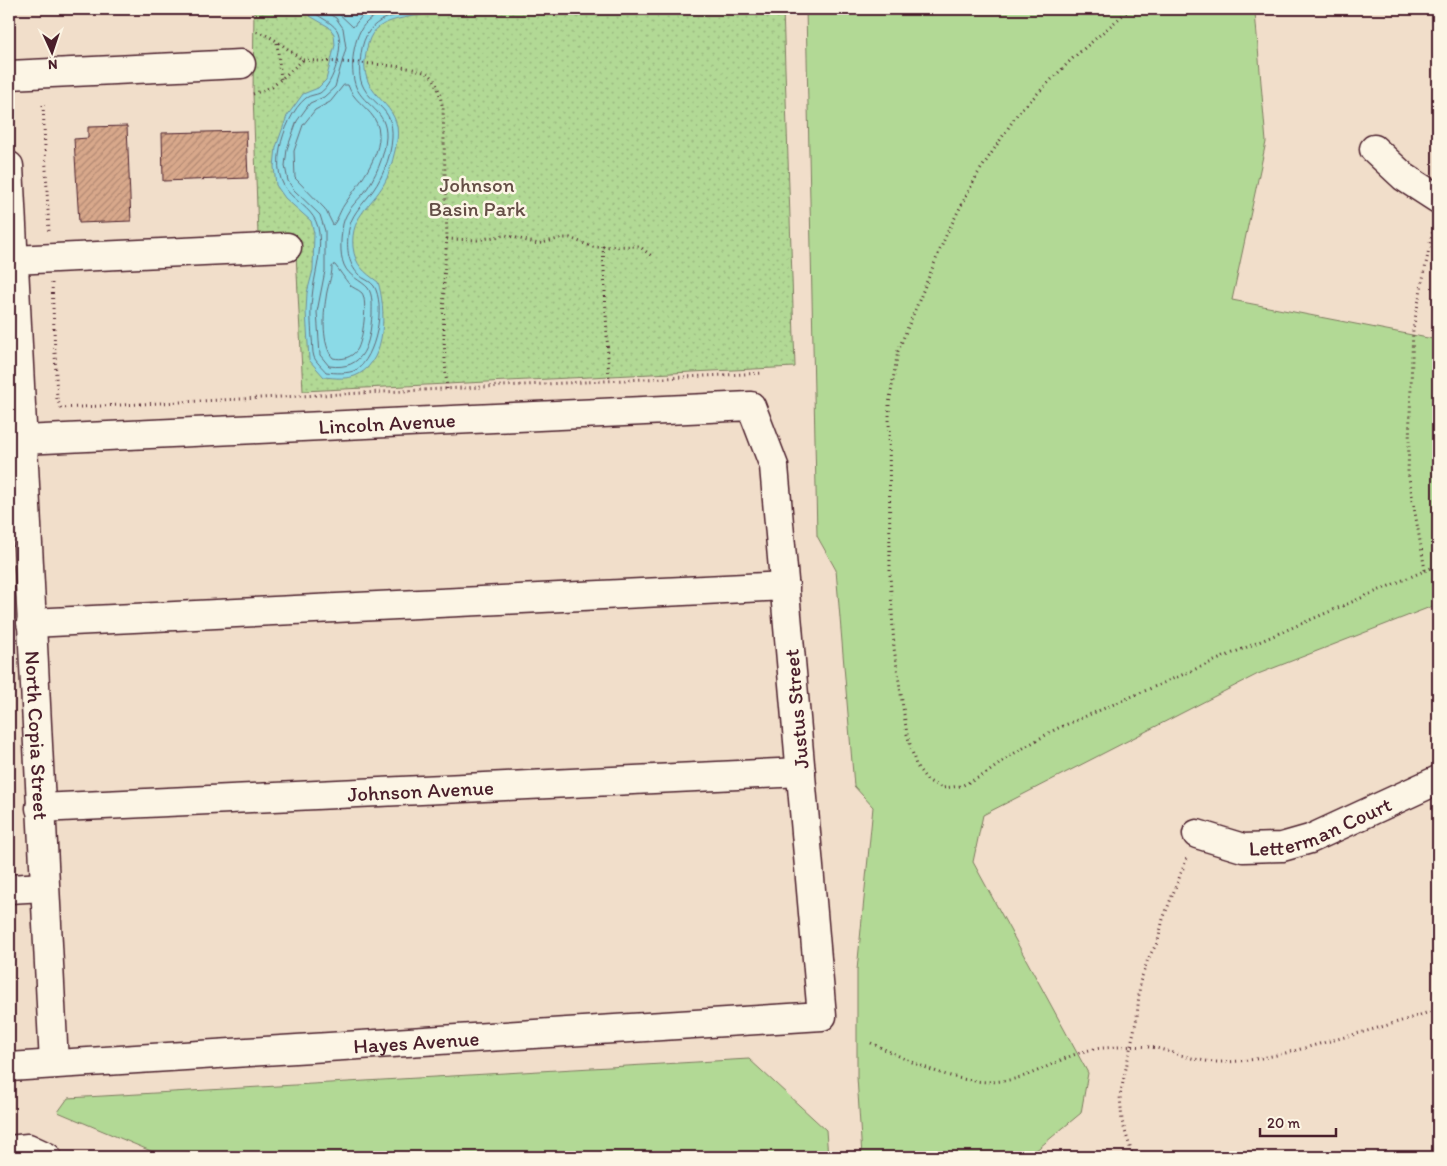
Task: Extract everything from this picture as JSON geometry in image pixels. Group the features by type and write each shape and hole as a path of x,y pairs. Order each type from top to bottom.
{"street":[{"path":"9,75 241,64"},
{"path":"1374,149 1436,211"},
{"name":"North Copia Street","path":"9,166 54,1064"},
{"path":"14,260 286,247"},
{"name":"Lincoln Avenue","path":"22,440 751,406"},
{"name":"Justus Street","path":"751,406 774,466 822,1016"},
{"path":"31,623 785,586"},
{"name":"Johnson Avenue","path":"40,808 801,772"},
{"name":"Letterman Court","path":"1197,834 1244,848 1282,847 1310,839 1438,780"},
{"path":"9,889 44,887"},
{"name":"Hayes Avenue","path":"9,1067 822,1016"},
{"path":"9,1150 28,1148 47,1157"}],"path":[{"path":"1130,9 1073,58 1013,121 977,175 947,233 898,350 889,404 890,574 894,648 907,734 916,765 927,780 942,788 961,786 984,775 1013,754 1056,729 1438,565"},
{"path":"254,31 269,34 276,42 303,60 410,67 422,70 431,76 438,88 443,108 445,139 448,240 443,280 442,315 447,388"},
{"path":"276,42 281,80"},
{"path":"253,94 272,87 303,60"},
{"path":"43,105 57,399 61,408 764,373"},
{"path":"1424,570 1408,472 1413,329 1436,211"},
{"path":"448,240 477,240 498,235 538,244 570,238 593,247 639,246 653,257"},
{"path":"602,246 609,380"},
{"path":"1133,1157 1122,1122 1120,1096 1131,1048 1140,982 1197,834"},
{"path":"871,1043 954,1078 988,1083 1019,1078 1076,1054 1101,1048 1154,1048 1185,1057 1217,1062 1254,1060 1290,1053 1379,1029 1438,1009"}],"green space":[{"name":"Johnson Basin Park","path":"254,9 783,9 795,367 303,391 295,234 258,235 253,94"},
{"path":"806,9 1262,9 1255,12 1266,142 1232,300 1438,340 1438,604 1258,674 983,815 973,862 1088,1073 1081,1113 1028,1157 862,1157 857,1077 857,970 873,807 854,786 836,570 817,536"},
{"path":"749,1059 826,1130 828,1157 165,1157 58,1112 68,1098"}],"water":[{"path":"304,9 445,9 393,20 383,24 375,30 368,43 365,73 369,84 394,117 397,128 397,141 387,178 359,217 353,235 354,253 358,263 364,271 378,282 382,305 382,332 375,357 368,367 355,376 346,378 324,377 309,360 306,312 307,293 313,270 314,233 311,221 285,198 276,185 274,167 276,147 287,116 303,94 318,88 326,80 335,45 334,34 329,27 310,16"}],"building":[{"path":"127,126 131,221 79,223 74,139 88,138 88,127"},
{"path":"246,131 248,178 163,181 162,133"}]}
